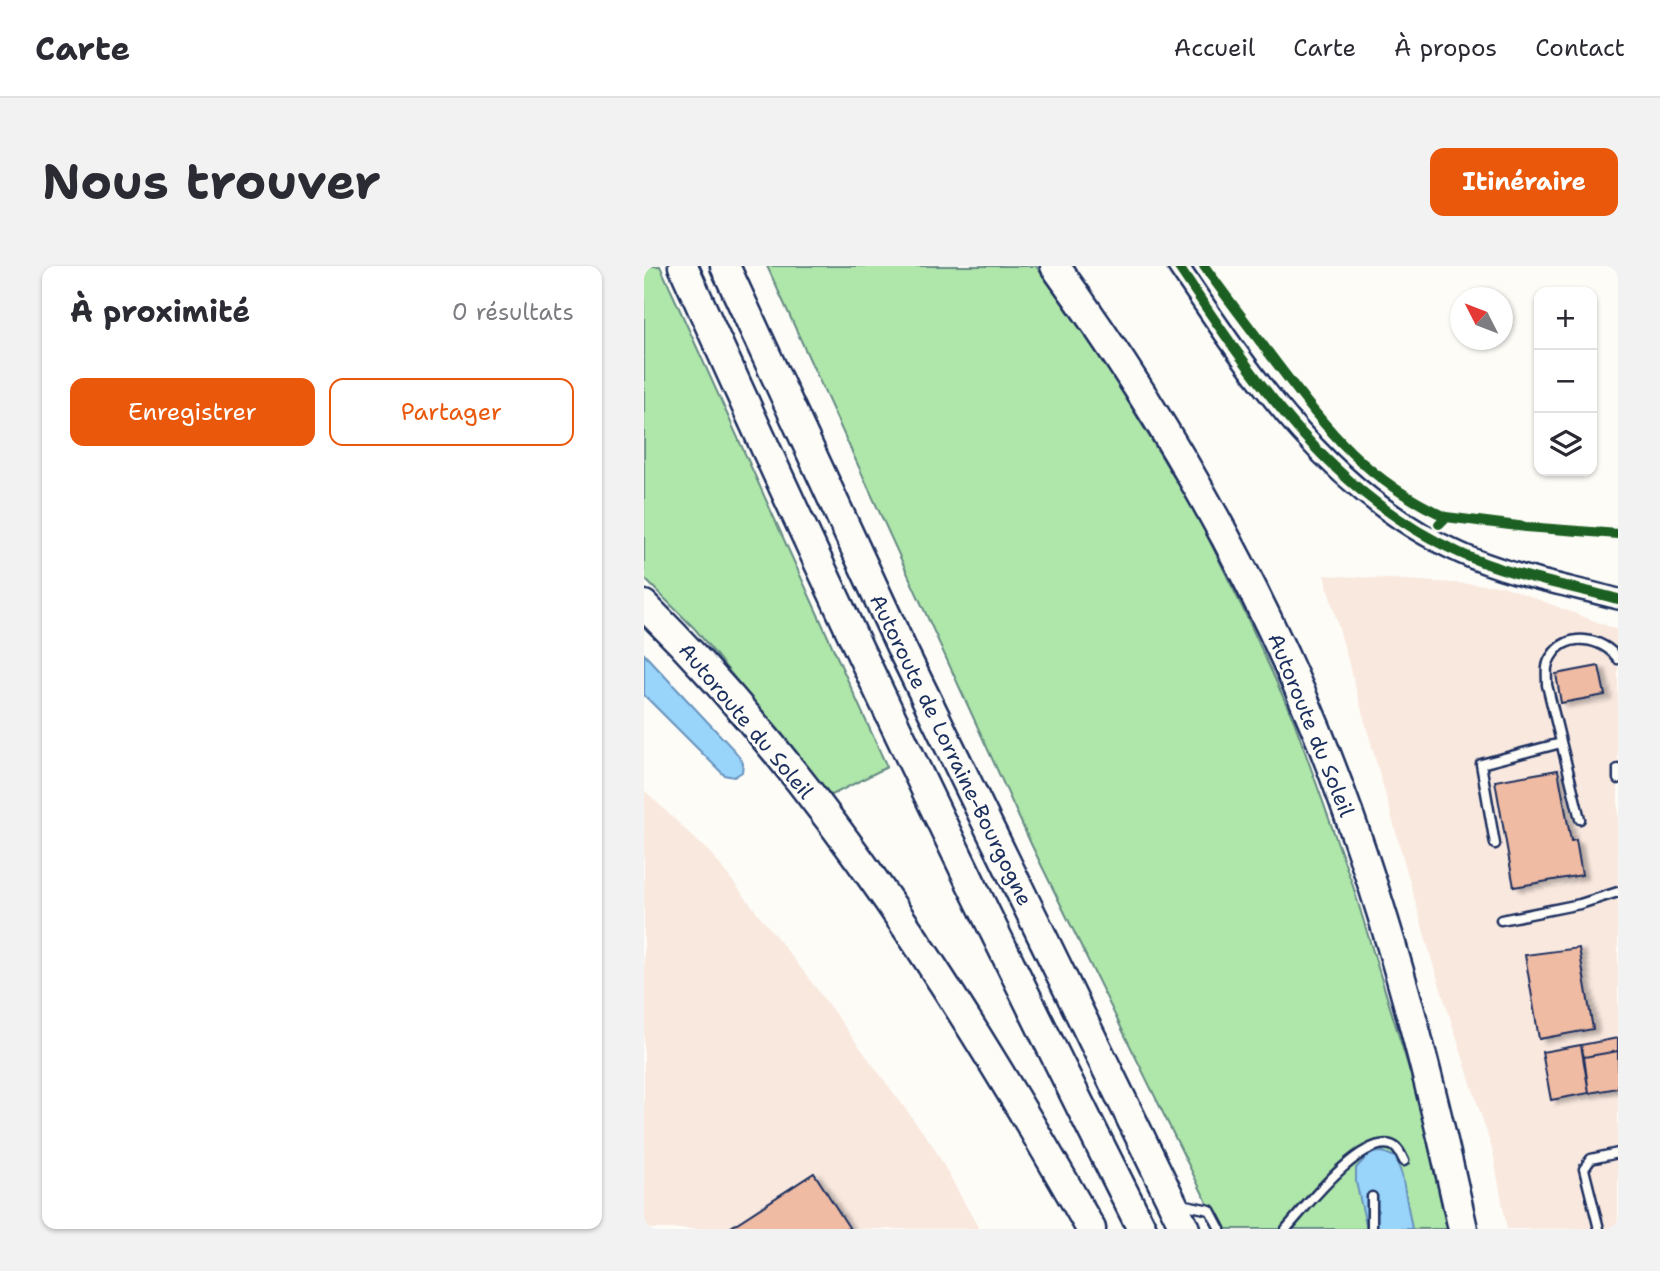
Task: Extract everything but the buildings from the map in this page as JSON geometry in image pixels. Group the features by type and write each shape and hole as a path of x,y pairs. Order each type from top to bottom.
{"highway":[{"name":"Autoroute de Lorraine-Bourgogne","path":"683,266 872,676 1142,1229"},
{"name":"Autoroute de Lorraine-Bourgogne","path":"725,266 901,647 1185,1229"},
{"name":"Autoroute du Soleil","path":"1055,266 1150,404 1206,499 1273,630 1312,720 1356,834 1390,940 1437,1117 1462,1229"},
{"name":"Autoroute du Soleil","path":"644,605 767,742 877,886 977,1035 1091,1229"}],"street":[{"path":"1178,266 1264,390 1334,467 1397,518 1462,554 1498,568 1618,599"}],"lane":[{"path":"1580,820 1547,685 1547,666 1551,655 1563,643 1581,640 1598,641 1611,649 1618,659"},
{"path":"1495,844 1481,764 1561,743"},
{"path":"1618,769 1618,779"},
{"path":"1502,920 1580,904 1618,892"},
{"path":"1286,1229 1327,1184 1364,1150 1374,1145 1390,1144 1398,1149 1404,1161"},
{"path":"1599,1229 1584,1169 1591,1159 1618,1153"},
{"path":"1371,1229 1372,1197"},
{"path":"1171,1201 1210,1210 1220,1229"}],"shaded area":[{"path":"1324,575 1503,586 1618,630 1618,1229 1507,1229 1493,1152 1432,961"},
{"path":"644,790 712,855 807,976 933,1146 979,1229 644,1229"}],"green space":[{"path":"644,266 660,266 887,767 830,796 695,629 644,578"},
{"path":"767,266 1036,266 1107,367 1197,515 1294,721 1352,883 1417,1095 1447,1229 1220,1229 1032,846"}],"water":[{"path":"644,654 735,751 743,763 742,772 734,777 724,775 644,695"},
{"path":"1383,1152 1395,1157 1402,1175 1412,1229 1367,1229 1356,1182 1356,1168 1370,1153"}],"cycle path":[{"path":"1178,266 1236,350 1299,430 1372,500 1414,529 1479,561 1518,574 1618,599"},
{"path":"1204,266 1297,389 1352,453 1394,487 1446,517"},
{"path":"1439,524 1446,517 1618,534"}]}
